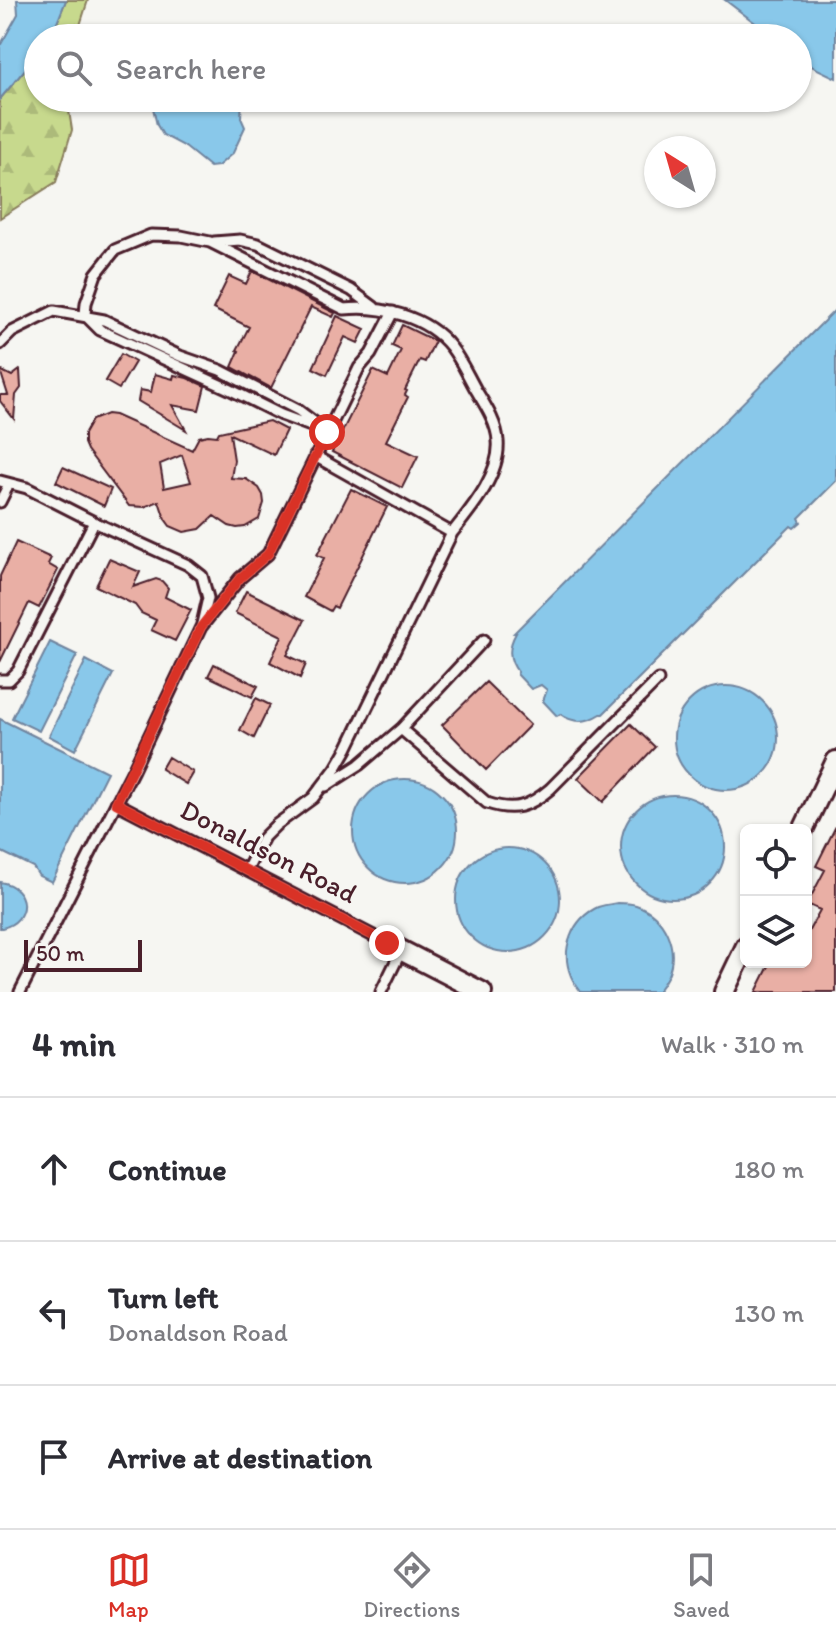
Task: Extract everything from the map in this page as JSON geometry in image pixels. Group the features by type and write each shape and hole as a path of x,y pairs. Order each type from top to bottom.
{"street":[{"path":"806,824 836,761"},
{"name":"Donaldson Road","path":"394,947 482,992"},
{"path":"724,992 740,959"}],"lane":[{"path":"85,315 96,274 115,250 151,235 181,236 210,242 344,309 361,307 393,312 435,332 450,346 491,416 498,441 495,466 474,506 452,533 347,749 313,798 264,837 247,870"},
{"path":"210,242 240,240 258,244 351,290 377,309"},
{"path":"0,344 12,332 54,311 104,320 180,356 220,370 298,410 327,432"},
{"path":"201,627 240,578 268,554 359,368 371,354 393,312"},
{"path":"315,456 452,533"},
{"path":"0,502 4,482 27,488 188,565 202,576 208,598 201,627 20,992"},
{"path":"0,680 9,680 18,671 94,522"},
{"path":"320,789 359,765 401,729 484,640"},
{"path":"401,729 487,803 500,808 516,808 534,802 550,789 658,680"},
{"name":"Donaldson Road","path":"116,803 394,947"},
{"path":"381,992 394,947"}],"green space":[{"path":"66,0 88,0 80,24 57,24"},
{"path":"24,71 24,112 69,112 72,130 56,182 0,218 0,99"}],"water":[{"path":"17,0 66,0 57,24 24,24 24,71 0,99 0,46 18,14"},
{"path":"725,0 836,0 836,78 812,66 812,24 757,24"},
{"path":"154,112 241,112 245,127 233,153 218,166 210,167 184,146 163,135"},
{"path":"836,309 836,481 799,518 801,522 794,528 791,526 603,714 580,721 560,714 557,716 543,701 547,690 541,685 531,689 517,674 510,653 514,633"},
{"path":"50,642 77,655 39,731 12,718"},
{"path":"86,660 113,674 75,750 49,736"},
{"path":"726,686 746,690 763,701 774,718 778,738 774,758 763,775 746,786 726,790 706,786 689,775 678,758 674,738 678,718 689,701 706,690"},
{"path":"0,719 107,772 52,882 39,876 33,867 0,851"},
{"path":"405,779 425,783 442,794 453,811 457,831 453,851 442,868 425,879 405,883 385,879 368,868 357,851 353,831 357,811 368,794 385,783"},
{"path":"673,795 693,799 710,810 721,827 725,847 721,867 710,884 693,895 673,899 653,895 636,884 625,867 621,847 625,827 636,810 653,799"},
{"path":"508,848 528,852 545,863 556,880 560,900 556,920 545,937 528,948 508,952 488,948 471,937 460,920 456,900 460,880 471,863 488,852"},
{"path":"0,882 17,890 23,904 18,919 2,928 0,928"},
{"path":"617,903 634,904 646,910 662,924 667,934 671,965 657,992 581,992 572,978 567,956 575,927 589,912"}],"building":[{"path":"252,271 335,313 333,317 311,307 271,388 232,367 249,327 213,309 229,276 246,284"},
{"path":"337,316 365,329 358,343 345,337 327,375 313,368"},
{"path":"402,325 435,341 425,362 420,360 405,390 408,397 386,441 418,456 402,488 332,452 373,370 388,377 401,350 392,346"},
{"path":"121,354 135,362 119,389 105,381"},
{"path":"0,370 12,376 20,370 21,388 16,395 14,419 0,401 0,395 8,395"},
{"path":"155,374 173,379 174,375 187,378 205,386 199,410 172,405 186,430 138,401 140,390 151,392"},
{"path":"107,414 115,415 192,450 199,437 217,436 219,432 269,421 286,430 274,455 230,434 234,460 231,478 246,479 259,488 264,503 259,519 237,528 214,516 200,529 184,532 170,526 159,501 144,507 129,506 87,450 84,434 92,420","holes":["182,455 191,482 164,488 160,464"]},
{"path":"63,467 111,489 104,506 56,482"},
{"path":"351,489 387,507 337,608 333,606 330,611 304,597 324,558 317,555"},
{"path":"16,542 51,558 48,564 58,570 39,608 29,603 0,662 0,576"},
{"path":"109,559 140,572 133,587 156,579 162,581 168,588 165,597 191,610 175,641 151,630 156,620 141,613 135,605 96,586"},
{"path":"246,591 305,620 287,655 306,664 300,678 270,662 282,636 235,613"},
{"path":"214,664 258,686 252,697 208,676"},
{"path":"486,682 530,725 486,770 442,725"},
{"path":"256,698 270,705 254,738 240,730"},
{"path":"631,724 655,747 603,802 578,778"},
{"path":"168,757 193,772 186,784 161,769"},
{"path":"836,826 836,992 756,992 768,968 812,968 812,925 820,910 812,906 812,895 825,870 816,866"}],"route":[{"path":"327,432 268,554 228,591 201,627 116,803 387,943"}]}
